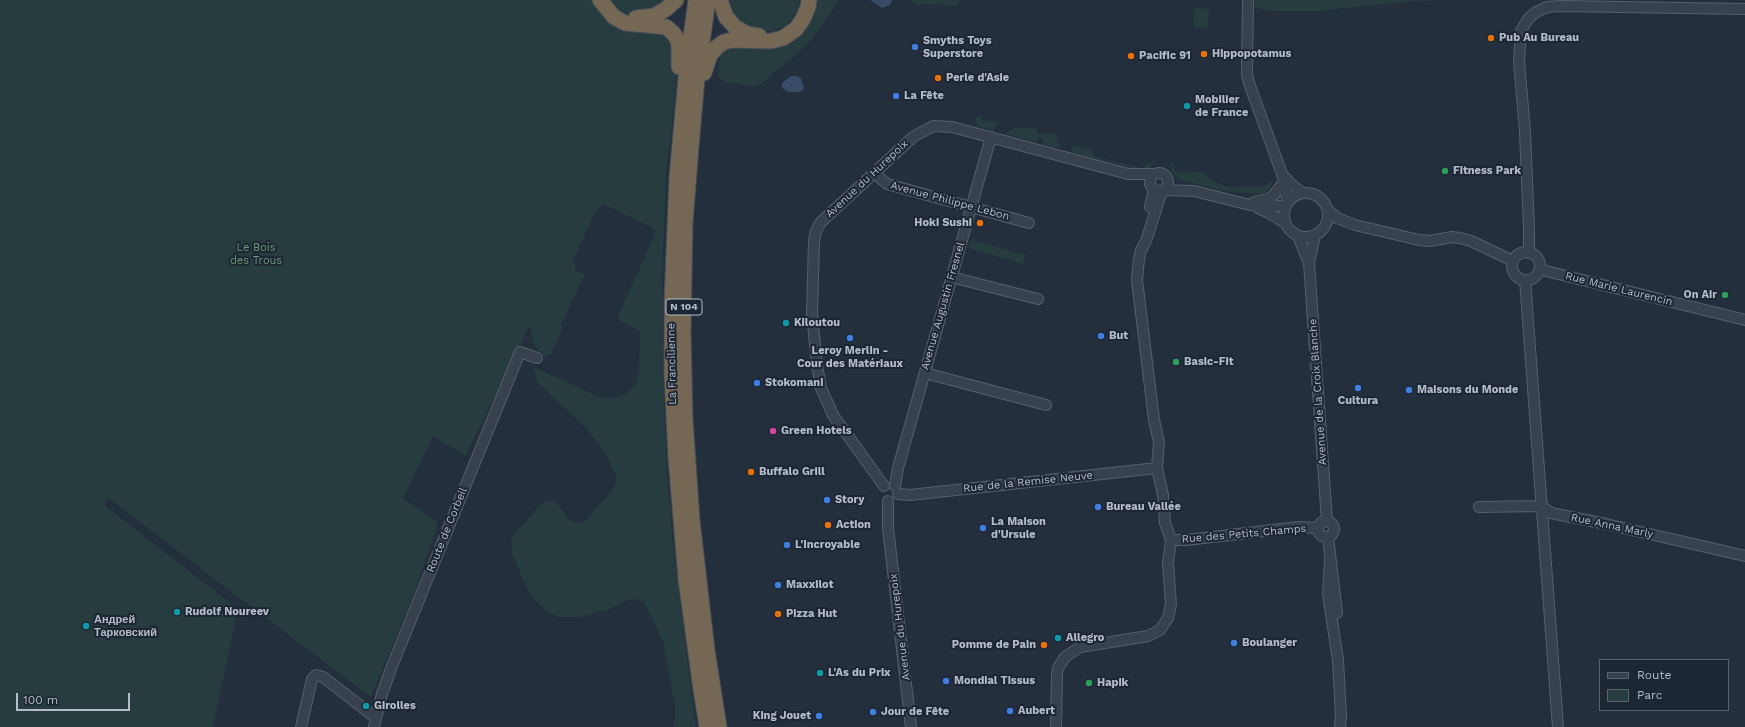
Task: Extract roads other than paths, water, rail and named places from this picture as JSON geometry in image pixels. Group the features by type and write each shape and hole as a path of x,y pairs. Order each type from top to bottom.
{"highway":[{"path":"600,0 614,17 625,23 666,27 678,40 679,48 675,113 681,126"},
{"path":"606,0 614,10 623,16 636,18 654,16 666,9 676,0"},
{"name":"La Francilienne","path":"696,0 681,126 677,176 672,300 673,418 686,580 707,727"},
{"name":"La Francilienne","path":"708,0 695,93 685,223 683,332 685,419 698,578 719,727"},
{"path":"720,0 726,17 735,27 747,34 758,36 783,32 792,26 800,17 805,0"},
{"path":"695,93 703,82 710,55 717,47 724,42 732,40 758,42 783,38 796,29 803,19 809,0"},
{"path":"701,690 698,710 701,727"}],"street":[{"path":"1248,0 1247,74 1283,178 1287,204"},
{"path":"1529,253 1525,132 1519,61 1521,31 1528,19 1536,12 1547,7 1560,6 1745,9"},
{"name":"Avenue du Hurepoix","path":"912,727 888,528 892,489 875,476 833,415 824,398 818,370 812,314 813,252 816,231 821,222 913,137 933,126 946,126 1128,174 1157,189 1194,191 1247,204 1269,213 1285,224"},
{"name":"Avenue Augustin Fresnel","path":"892,489 991,137"},
{"path":"1161,172 1167,177 1168,184 1157,189 1150,180 1154,174 1161,172"},
{"name":"Avenue Philippe Lebon","path":"874,173 887,184 1029,223"},
{"name":"Avenue du Hurepoix","path":"1128,174 1154,174"},
{"name":"Avenue du Hurepoix","path":"1167,177 1194,191"},
{"path":"1283,178 1303,193"},
{"path":"1247,204 1268,199 1274,195 1283,178"},
{"name":"Rue des Petits Champs","path":"1157,189 1141,240 1137,280 1154,420 1159,442 1157,468 1163,495 1165,523 1171,540 1186,540 1299,527 1318,528"},
{"path":"1327,209 1328,216 1324,227 1316,235 1307,237 1298,236 1285,224 1284,212 1287,204 1297,194 1309,193 1321,199 1327,209 1337,218 1355,225 1430,242 1452,237 1460,238 1471,241 1513,261"},
{"name":"Avenue du Hurepoix","path":"1247,204 1287,204"},
{"path":"1324,227 1335,225 1355,225"},
{"name":"Avenue de la Croix Blanche","path":"1316,235 1309,263 1327,521 1332,523 1334,528 1334,533 1328,537 1330,560 1328,594 1338,660 1341,716 1340,727"},
{"name":"Avenue de la Croix Blanche","path":"1298,236 1309,263"},
{"path":"1529,253 1538,259 1540,269 1534,278 1525,280 1518,278 1512,266 1513,261 1518,255 1529,253"},
{"name":"Rue Marie Laurencin","path":"1540,269 1745,320"},
{"path":"951,277 1038,299"},
{"path":"1525,280 1558,727"},
{"name":"Route de Corbeil","path":"375,723 382,694 392,666 520,352 537,358"},
{"path":"924,373 1046,406"},
{"name":"Rue de la Remise Neuve","path":"892,489 910,495 1157,468"},
{"name":"Rue Anna Marly","path":"1479,507 1542,506 1551,513 1745,556"},
{"path":"1327,521 1322,522 1318,528 1321,536 1328,537"},
{"path":"1056,727 1057,675 1058,668 1065,657 1080,647 1148,636 1160,630 1168,618 1171,604 1168,563 1171,540"},
{"path":"301,727 312,679 316,676 323,677 375,723"}],"water":[{"path":"870,0 892,0 890,5 882,8"},
{"path":"791,76 801,78 804,88 803,90 799,92 788,92 782,88 782,83"}],"place":[{"name":"Pub Au Bureau","path":"1491,38"},
{"name":"Smyths Toys Superstore","path":"915,47"},
{"name":"Hippopotamus","path":"1204,54"},
{"name":"Pacific 91","path":"1131,56"},
{"name":"Perle d'Asie","path":"938,78"},
{"name":"La Fête","path":"896,96"},
{"name":"Mobilier de France","path":"1187,106"},
{"name":"Fitness Park","path":"1445,171"},
{"name":"Hoki Sushi","path":"980,223"},
{"name":"On Air","path":"1725,295"},
{"name":"Kiloutou","path":"786,323"},
{"name":"But","path":"1101,336"},
{"name":"Leroy Merlin - Cour des Matériaux","path":"850,338"},
{"name":"Basic-Fit","path":"1176,362"},
{"name":"Stokomani","path":"757,383"},
{"name":"Cultura","path":"1358,388"},
{"name":"Maisons du Monde","path":"1409,390"},
{"name":"Green Hotels","path":"773,431"},
{"name":"Buffalo Grill","path":"751,472"},
{"name":"Story","path":"827,500"},
{"name":"Bureau Vallée","path":"1098,507"},
{"name":"Action","path":"828,525"},
{"name":"La Maison d'Ursule","path":"983,528"},
{"name":"L'Incroyable","path":"787,545"},
{"name":"Maxxilot","path":"778,585"},
{"name":"Rudolf Noureev","path":"177,612"},
{"name":"Pizza Hut","path":"778,614"},
{"name":"Андрей Тарковский","path":"86,626"},
{"name":"Allegro","path":"1058,638"},
{"name":"Boulanger","path":"1234,643"},
{"name":"Pomme de Pain","path":"1044,645"},
{"name":"L'As du Prix","path":"820,673"},
{"name":"Mondial Tissus","path":"946,681"},
{"name":"Hapik","path":"1089,683"},
{"name":"Girolles","path":"366,706"},
{"name":"Aubert","path":"1010,711"},
{"name":"Jour de Fête","path":"873,712"},
{"name":"King Jouet","path":"819,716"}],"park label":[{"name":"Le Bois des Trous","path":"256,254"}]}
